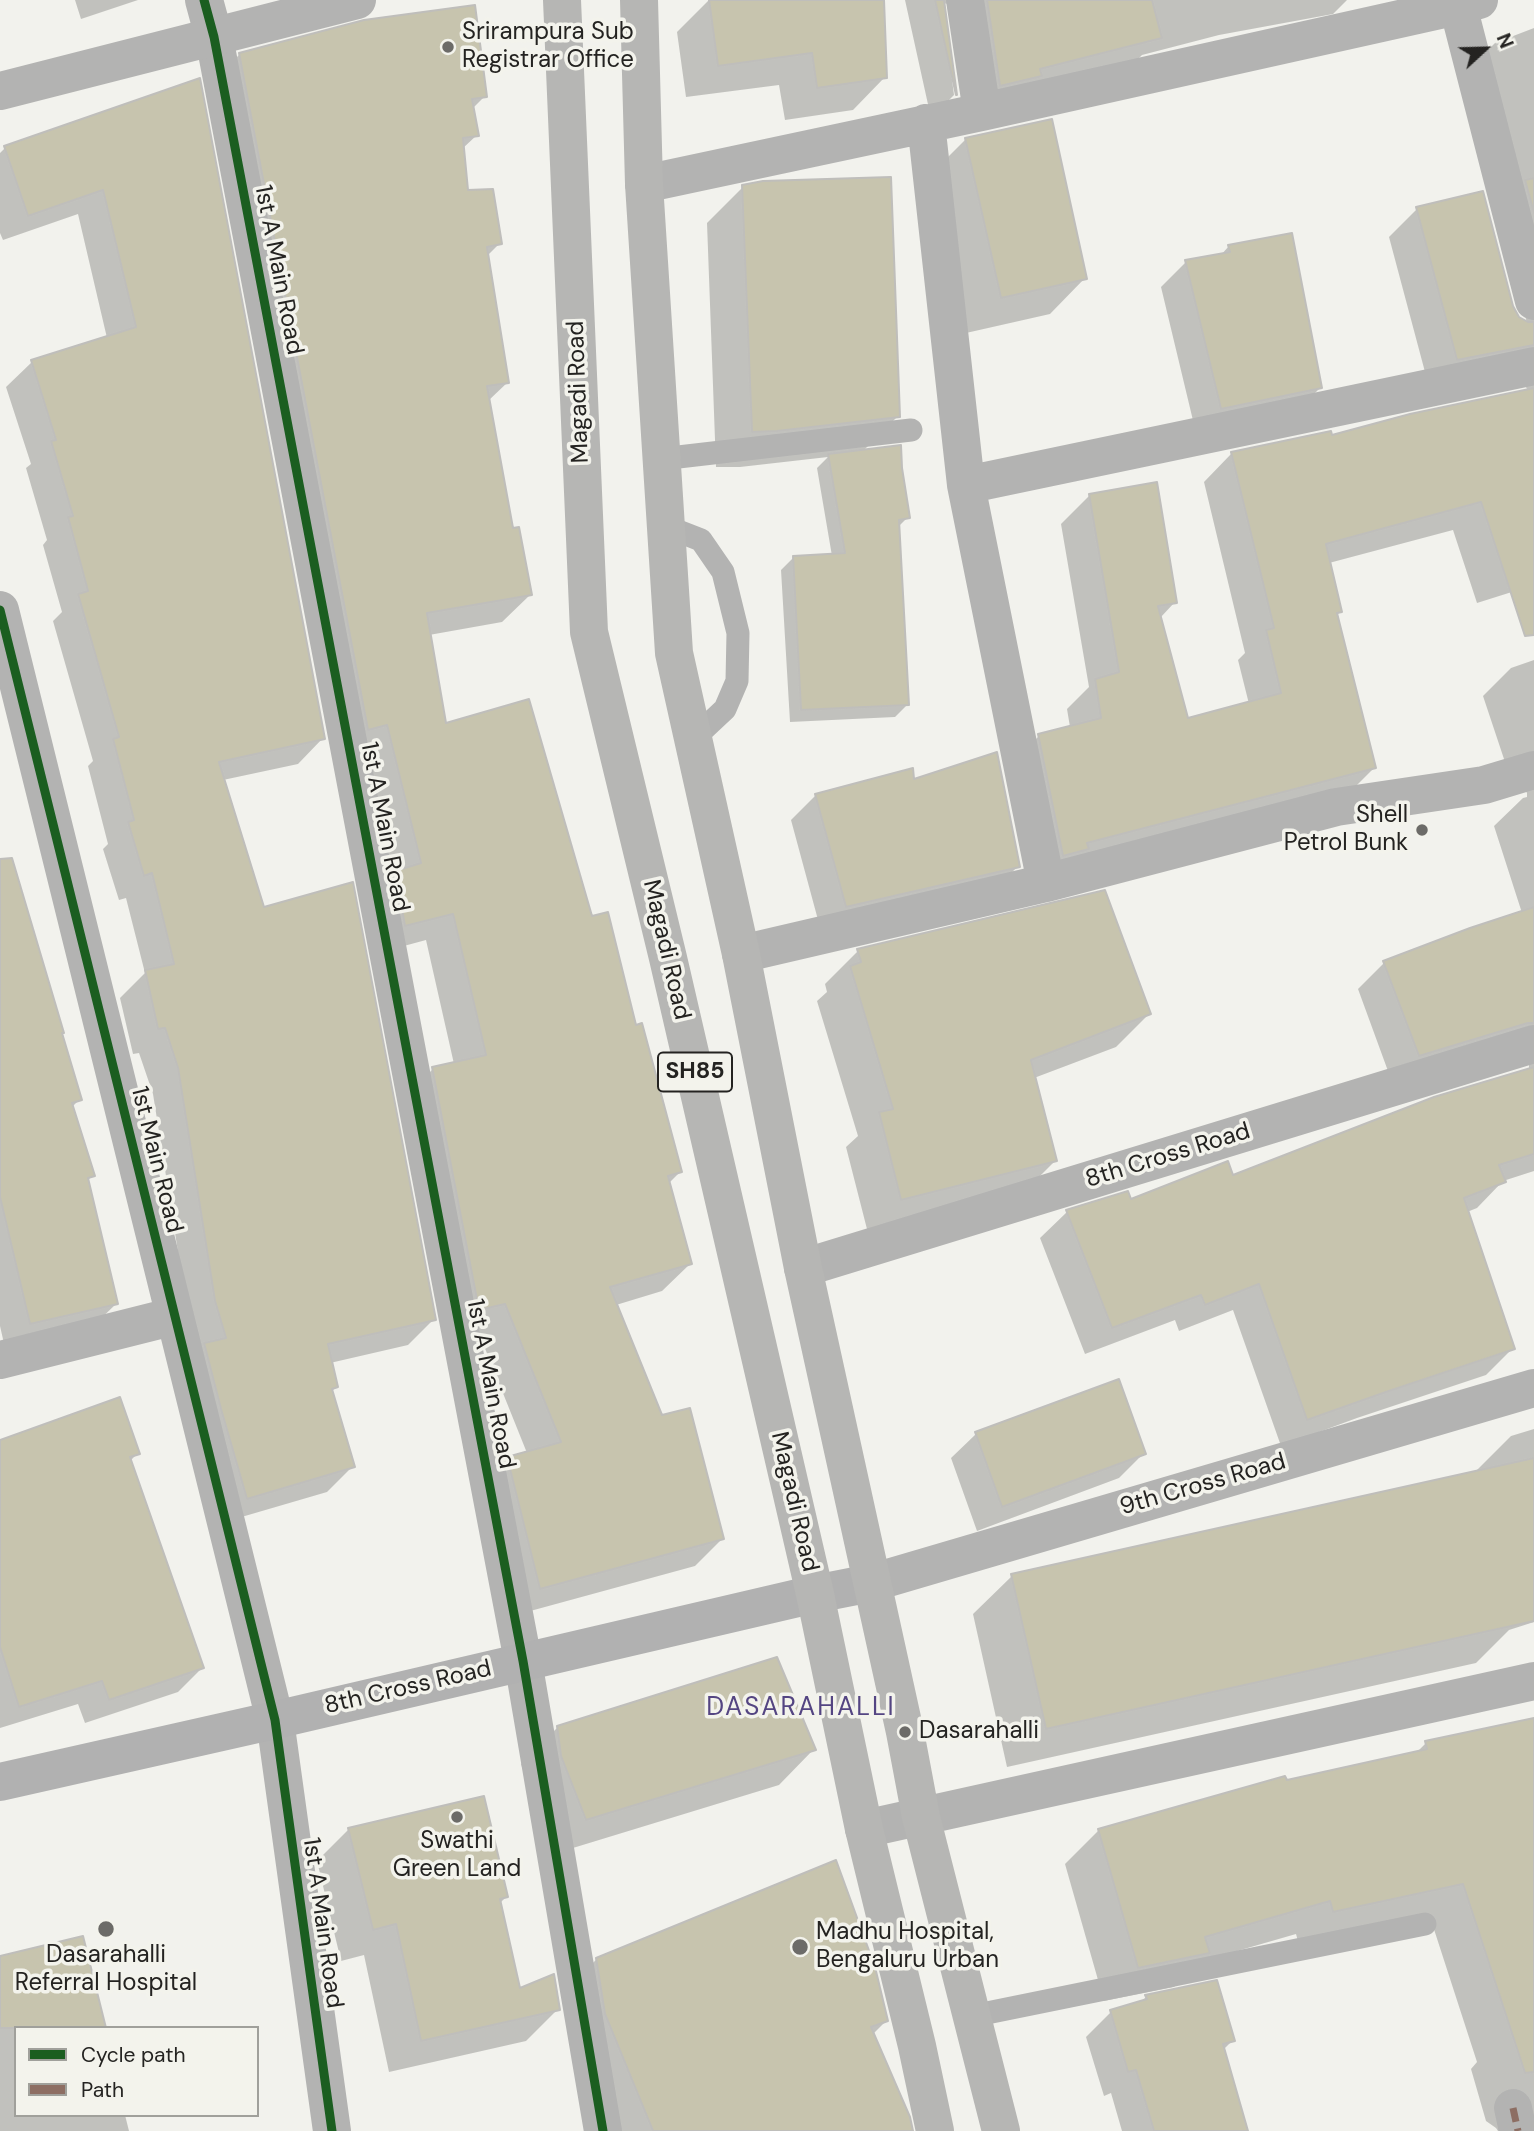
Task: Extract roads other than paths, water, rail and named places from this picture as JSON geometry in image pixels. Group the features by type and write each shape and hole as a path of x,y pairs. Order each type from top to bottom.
{"main road":[{"name":"Magadi Road","path":"562,0 589,632 668,958 815,1594 864,1829 935,2131"},
{"name":"SH85","path":"639,0 644,184 674,653 741,954 803,1268 905,1732 921,1817 1001,2131"},
{"name":"8th Cross Road","path":"0,1782 871,1583"}],"street":[{"name":"1st A Main Road","path":"204,0 214,37 523,1661 603,2131"},
{"path":"0,91 358,0"},
{"path":"965,0 982,112"},
{"path":"644,184 982,112 1469,3 1518,164 1534,301"},
{"path":"926,123 966,485 1046,883"},
{"path":"966,485 1534,366"},
{"name":"1st Main Road","path":"0,610 275,1720"},
{"path":"741,954 1046,883 1336,807 1484,785 1534,770"},
{"name":"8th Cross Road","path":"803,1268 1534,1044"},
{"path":"0,1360 175,1316"},
{"name":"9th Cross Road","path":"871,1583 1534,1388"},
{"path":"864,1829 1534,1681"},
{"name":"1st A Main Road","path":"275,1720 332,2131"}],"lane":[{"path":"661,459 911,430"},
{"path":"665,526 701,540 723,572 738,633 737,681 725,709 693,739"},
{"path":"972,2017 1425,1924"}],"place":[{"name":"Srirampura Sub Registrar Office","path":"448,47"},
{"name":"Shell Petrol Bunk","path":"1422,830"},
{"name":"Dasarahalli","path":"905,1732"},
{"name":"Swathi Green Land","path":"457,1817"},
{"name":"Dasarahalli Referral Hospital","path":"106,1929"},
{"name":"Madhu Hospital, Bengaluru Urban","path":"800,1947"}],"district":[{"name":"DASARAHALLI","path":"801,1708"}]}
